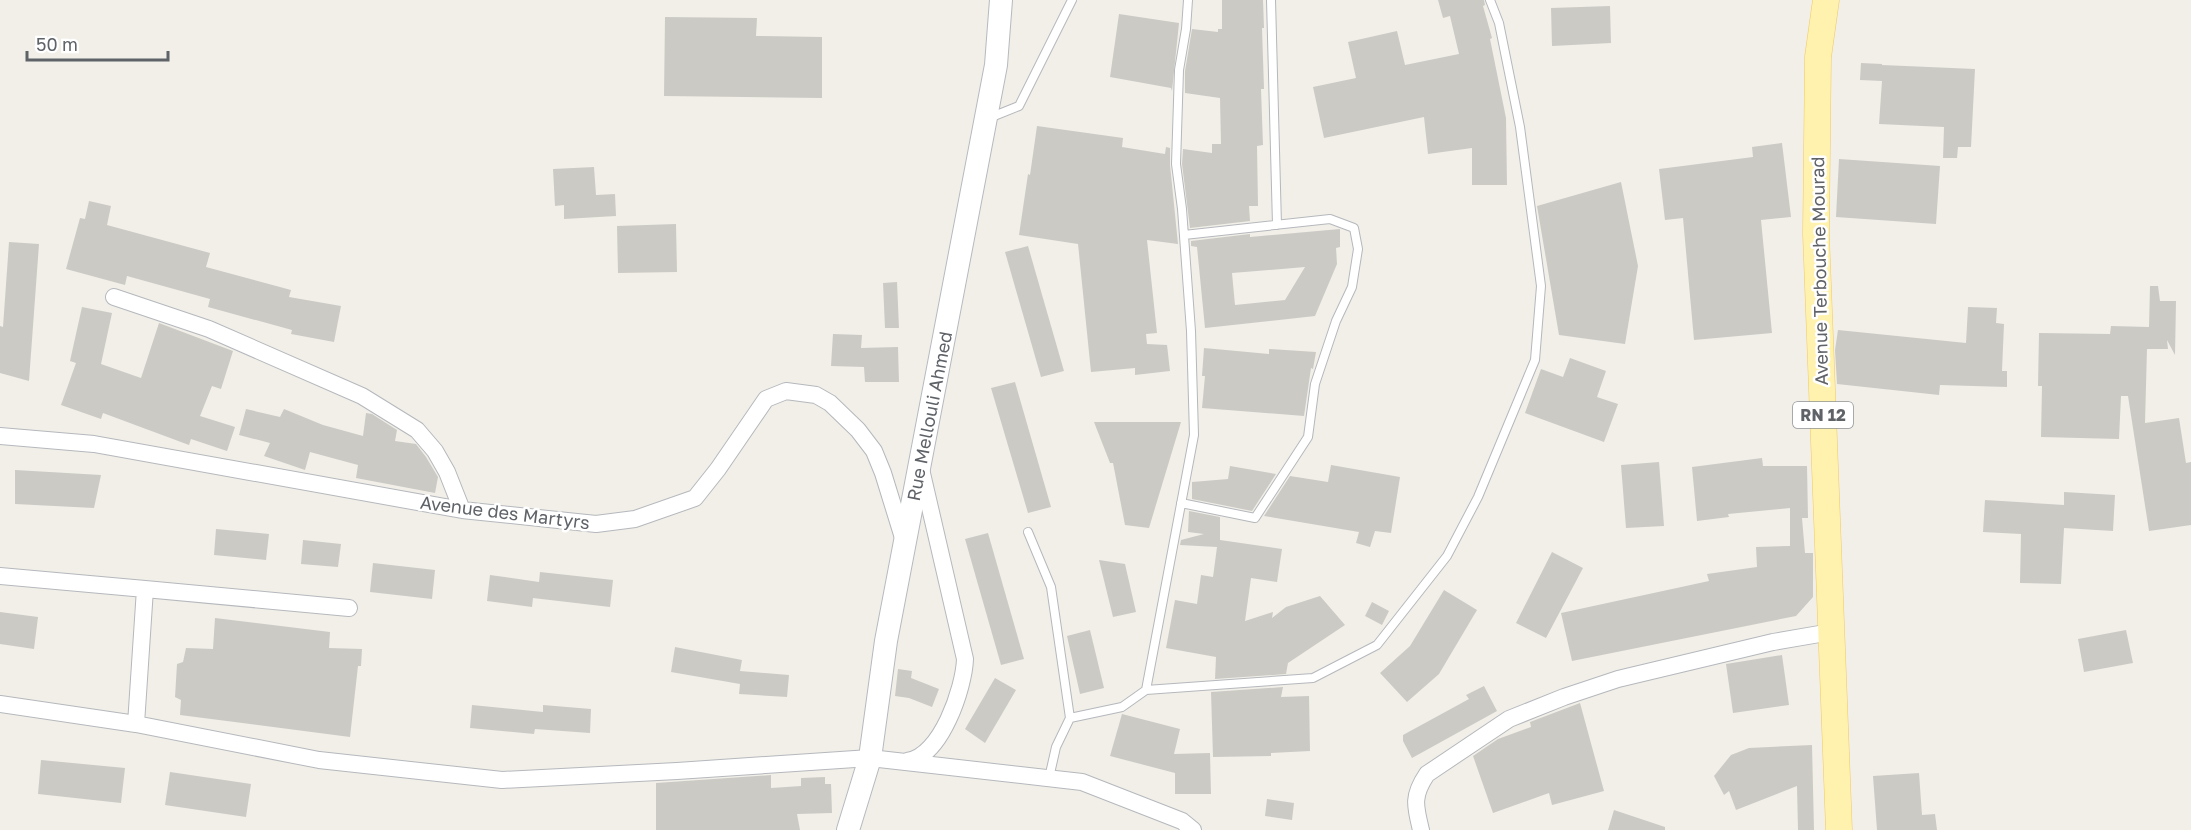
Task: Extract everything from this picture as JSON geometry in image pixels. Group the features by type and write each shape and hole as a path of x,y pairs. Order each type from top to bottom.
{"main road":[{"name":"Avenue Terbouche Mourad","path":"1826,0 1818,57 1816,234 1839,830"}],"street":[{"name":"Rue Mellouli Ahmed","path":"848,830 870,758 886,641 996,65 1001,0"},
{"path":"114,297 209,328 362,396 417,430 435,451 447,472 462,510"},
{"name":"Avenue des Martyrs","path":"0,436 94,444 462,510 596,524 635,519 695,498 766,399 786,391 816,395 830,403 858,430 874,451 905,543"},
{"path":"906,761 919,757 939,736 959,693 965,659 920,463"},
{"path":"0,576 349,608"},
{"path":"136,724 145,589"},
{"path":"1421,830 1414,804 1418,786 1427,774 1509,719 1564,697 1618,680 1773,642 1831,632"},
{"path":"0,704 136,724 319,760 502,780 870,758 906,761 1082,782 1182,821 1194,830"}],"lane":[{"path":"985,120 1019,106 1072,0"},
{"path":"1146,690 1194,435 1191,331 1176,164 1179,70 1188,0"},
{"path":"1271,0 1277,225"},
{"path":"1070,718 1122,707 1146,690 1313,678 1377,645 1447,556 1478,497 1535,360 1541,286 1520,127 1499,22 1490,0"},
{"path":"1181,503 1255,518 1308,437 1315,384 1336,321 1352,287 1358,249 1354,228 1330,219 1184,235"},
{"path":"1028,532 1051,587 1070,718 1056,747 1049,778"}],"building":[{"path":"1222,0 1263,0 1264,89 1261,89 1263,145 1257,146 1258,206 1249,206 1250,221 1190,228 1182,164 1183,149 1212,153 1212,144 1221,144 1220,98 1185,93 1185,71 1192,29 1218,32 1218,29 1222,29"},
{"path":"1438,0 1484,0 1485,5 1483,6 1492,38 1490,39 1506,118 1507,185 1472,185 1472,148 1428,154 1424,117 1324,138 1313,87 1356,78 1348,42 1397,31 1405,65 1459,54 1450,16 1443,18"},
{"path":"1610,6 1611,43 1552,46 1551,8"},
{"path":"1119,14 1179,23 1172,91 1171,88 1110,77"},
{"path":"665,17 757,18 756,36 822,37 822,98 664,96"},
{"path":"1861,63 1975,69 1971,147 1958,147 1957,158 1943,158 1944,127 1879,124 1882,81 1860,80"},
{"path":"1037,126 1123,138 1122,147 1165,154 1166,147 1170,148 1178,244 1147,240 1157,333 1146,334 1147,344 1167,345 1170,371 1135,375 1135,368 1091,372 1078,244 1019,235"},
{"path":"1782,143 1791,217 1761,220 1772,333 1694,340 1683,218 1665,220 1659,169 1753,157 1752,147"},
{"path":"1839,159 1940,166 1936,224 1836,217"},
{"path":"594,167 596,195 615,194 616,216 564,219 564,205 555,206 553,169"},
{"path":"1621,182 1638,266 1625,344 1559,335 1537,206"},
{"path":"89,201 111,206 107,225 210,253 206,267 291,290 289,297 341,306 334,342 291,334 292,330 208,307 210,299 127,276 125,285 66,269 80,218 85,219"},
{"path":"676,224 677,272 618,273 617,226"},
{"path":"1340,229 1340,247 1336,248 1337,264 1315,316 1205,328 1197,247 1191,246 1191,241 1250,234 1250,237","holes":["1305,267 1285,300 1235,305 1232,273"]},
{"path":"9,242 39,244 29,381 0,373 0,326 3,327"},
{"path":"1028,246 1064,371 1041,377 1005,252"},
{"path":"897,282 899,328 885,328 883,283"},
{"path":"2150,286 2158,286 2160,301 2176,301 2175,355 2167,340 2168,349 2147,349 2145,423 2179,418 2186,463 2191,462 2191,525 2149,531 2128,396 2121,396 2119,439 2041,437 2042,386 2038,386 2039,333 2110,334 2111,326 2149,327"},
{"path":"82,307 112,313 101,364 141,378 159,323 233,351 221,389 212,386 200,416 235,427 227,451 191,439 189,445 103,413 101,419 61,405 76,363 70,361"},
{"path":"1968,307 1997,308 1996,323 2004,324 2002,371 2007,371 2007,387 1940,385 1939,395 1837,384 1835,350 1838,330 1966,343"},
{"path":"833,334 862,335 861,348 898,347 899,382 865,382 864,367 831,366"},
{"path":"1204,348 1269,354 1269,349 1316,352 1313,369 1311,368 1304,416 1202,408 1205,376 1202,376"},
{"path":"1570,358 1606,371 1597,397 1618,404 1604,442 1525,413 1541,369 1563,377"},
{"path":"1015,382 1051,507 1028,513 991,388"},
{"path":"246,409 280,417 284,409 323,425 363,436 366,413 372,414 397,430 395,441 416,444 438,477 435,493 356,478 358,465 310,452 305,470 264,456 270,443 239,435"},
{"path":"1094,422 1181,422 1149,528 1125,525 1113,463 1110,463"},
{"path":"1762,458 1763,466 1807,466 1808,518 1802,518 1805,553 1813,553 1813,597 1796,616 1572,661 1561,613 1709,581 1707,574 1757,567 1756,547 1790,546 1790,508 1728,514 1729,517 1697,521 1692,467"},
{"path":"1659,462 1664,526 1626,528 1621,465"},
{"path":"1331,465 1400,477 1391,533 1375,531 1370,547 1356,543 1359,532 1264,516 1290,476 1328,482"},
{"path":"1230,466 1276,474 1252,511 1192,499 1192,482 1228,479"},
{"path":"15,470 101,475 94,508 15,504"},
{"path":"2064,492 2115,495 2113,531 2064,528 2061,584 2020,583 2021,534 1983,532 1985,500 2064,505"},
{"path":"1189,511 1220,517 1220,540 1282,549 1277,582 1251,578 1245,621 1273,612 1272,618 1286,607 1320,596 1345,625 1288,663 1286,674 1215,679 1216,657 1166,648 1175,600 1197,604 1201,575 1213,577 1217,547 1180,545 1181,540 1204,534 1188,532"},
{"path":"216,529 269,534 266,560 214,555"},
{"path":"988,533 1024,659 1001,665 965,539"},
{"path":"303,540 341,544 338,567 301,564"},
{"path":"1552,552 1583,568 1546,638 1516,623"},
{"path":"1099,560 1125,564 1136,612 1113,617"},
{"path":"373,563 435,570 432,599 370,592"},
{"path":"540,572 613,580 610,607 533,598 532,607 487,601 490,575 539,582"},
{"path":"1444,590 1477,610 1439,674 1407,702 1380,673 1410,646"},
{"path":"1372,602 1389,611 1382,625 1365,616"},
{"path":"0,612 38,617 34,649 0,644"},
{"path":"215,618 330,632 329,648 362,649 350,737 180,715 181,700 175,697 177,664 183,662 186,648 213,649"},
{"path":"1090,630 1104,688 1080,694 1067,636"},
{"path":"2126,630 2133,663 2084,672 2078,639"},
{"path":"675,647 742,660 740,671 789,675 787,697 739,694 740,684 671,672"},
{"path":"1782,655 1789,705 1733,713 1726,664"},
{"path":"898,669 912,671 911,678 939,689 932,707 909,698 895,696"},
{"path":"995,678 1016,690 985,743 965,729"},
{"path":"1484,686 1497,711 1412,758 1403,741 1403,735 1469,699 1466,695"},
{"path":"1283,687 1281,697 1309,696 1310,751 1271,753 1271,756 1213,757 1211,692"},
{"path":"1580,703 1604,791 1552,805 1549,793 1493,813 1473,756 1498,739 1531,727 1530,722"},
{"path":"472,705 543,712 543,705 591,709 590,733 535,729 534,734 470,728"},
{"path":"1122,714 1180,729 1174,754 1210,753 1211,794 1175,794 1175,773 1110,756"},
{"path":"1812,745 1814,830 1798,830 1797,786 1736,810 1729,791 1724,795 1714,776 1731,755 1749,748"},
{"path":"41,760 125,768 121,803 38,794"},
{"path":"170,772 251,784 246,817 165,805"},
{"path":"1919,773 1922,815 1935,814 1937,830 1877,830 1873,776"},
{"path":"771,775 771,788 801,786 801,778 825,777 825,784 831,784 832,813 797,814 800,830 656,830 656,783"},
{"path":"1267,799 1294,803 1292,820 1265,816"},
{"path":"1614,810 1665,827 1665,830 1608,830"}]}
